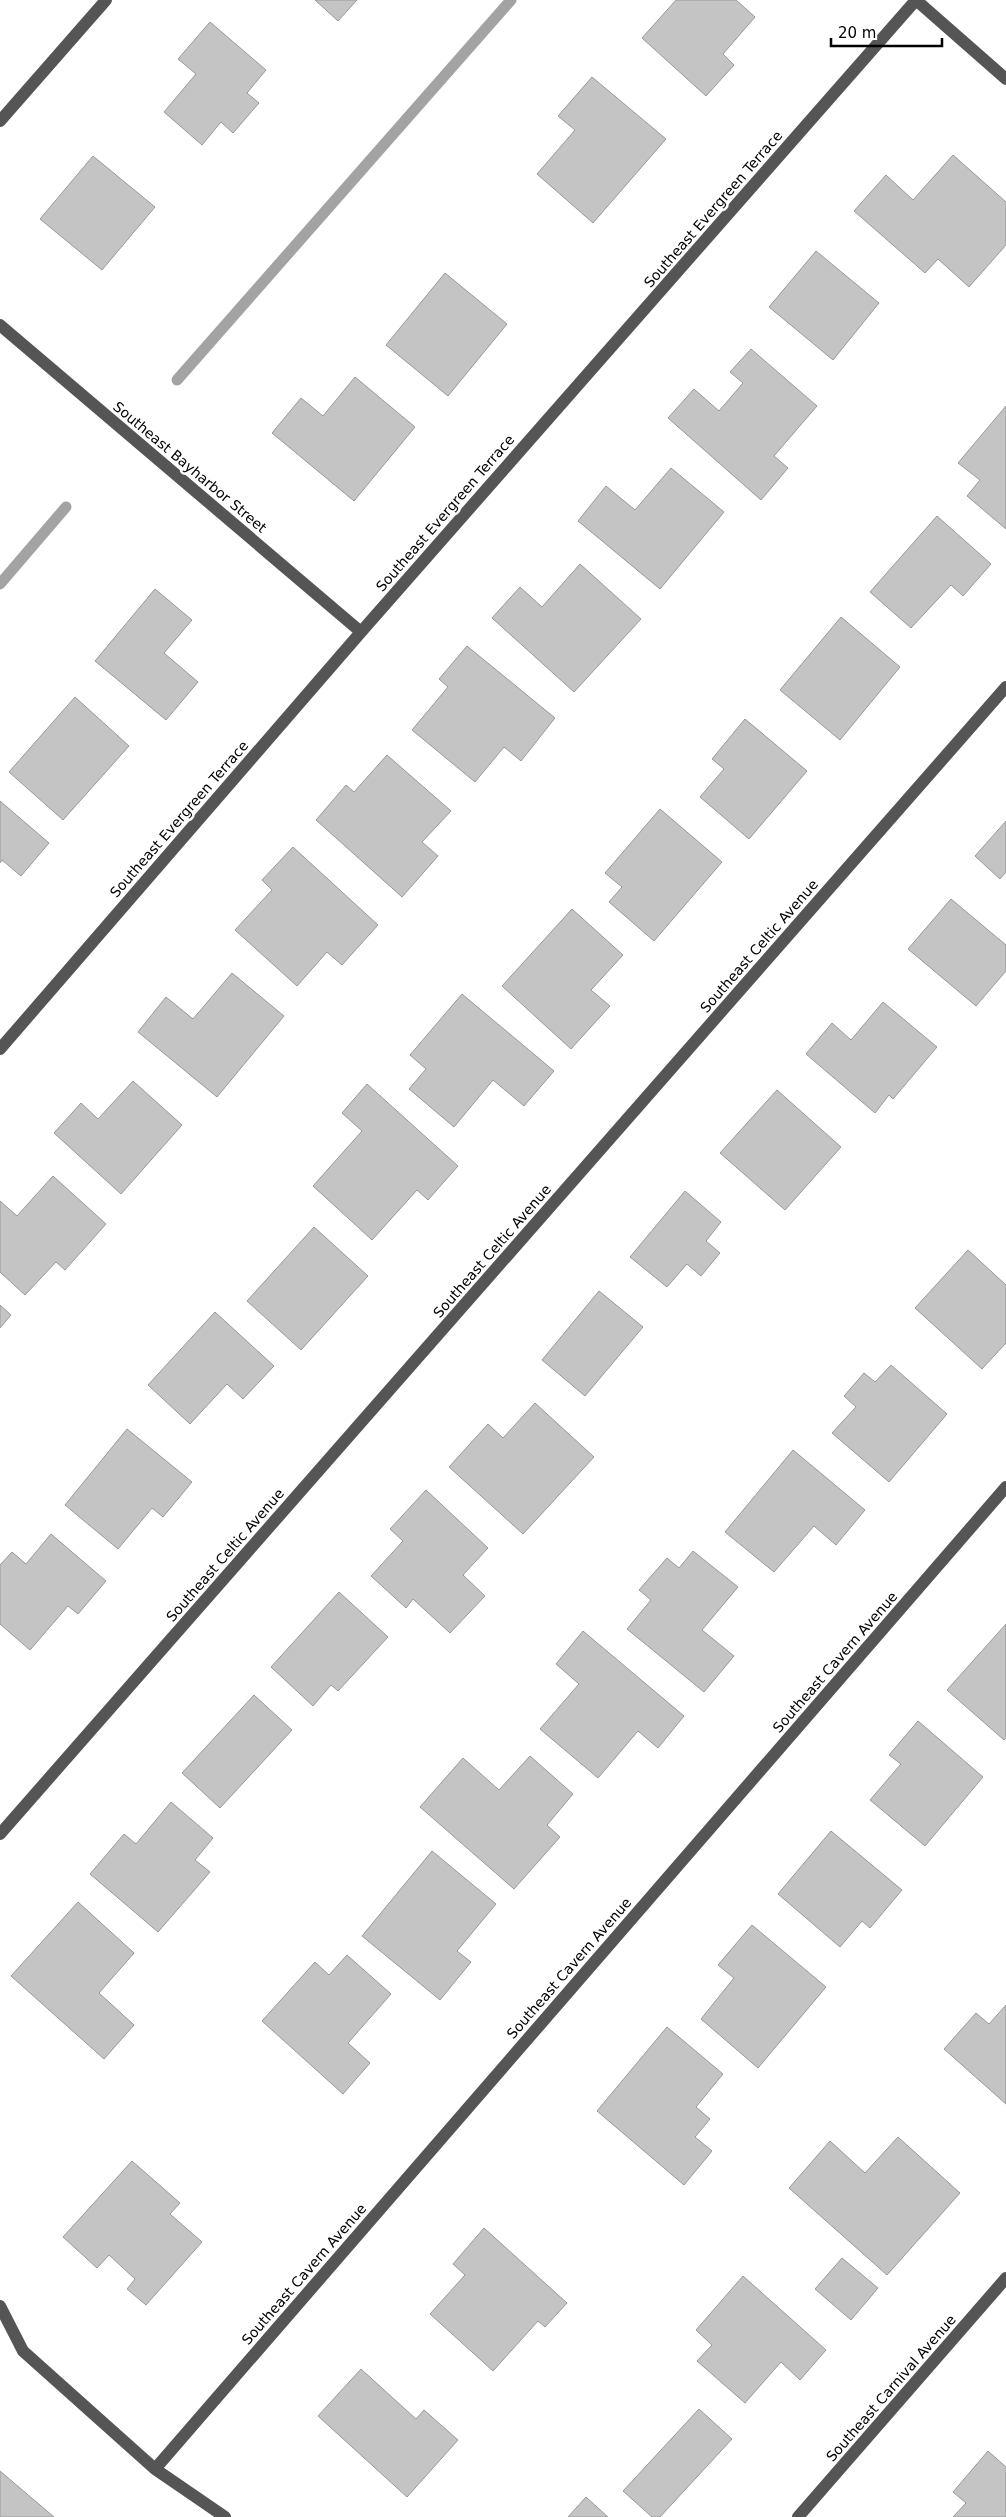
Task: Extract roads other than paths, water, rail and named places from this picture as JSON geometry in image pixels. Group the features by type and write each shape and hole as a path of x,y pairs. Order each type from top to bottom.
{"street":[{"path":"0,121 106,0"},
{"path":"916,0 1006,79"},
{"name":"Southeast Evergreen Terrace","path":"0,1049 361,632 916,0"},
{"name":"Southeast Bayharbor Street","path":"0,325 361,632"},
{"name":"Southeast Celtic Avenue","path":"0,1834 1006,687"},
{"name":"Southeast Cavern Avenue","path":"155,2468 1006,1486"},
{"name":"Southeast Carnival Avenue","path":"798,2517 1006,2278"},
{"path":"0,2306 23,2352 155,2468 226,2517"}],"waterway":[{"path":"177,380 511,0"},
{"path":"0,584 66,507"}]}
